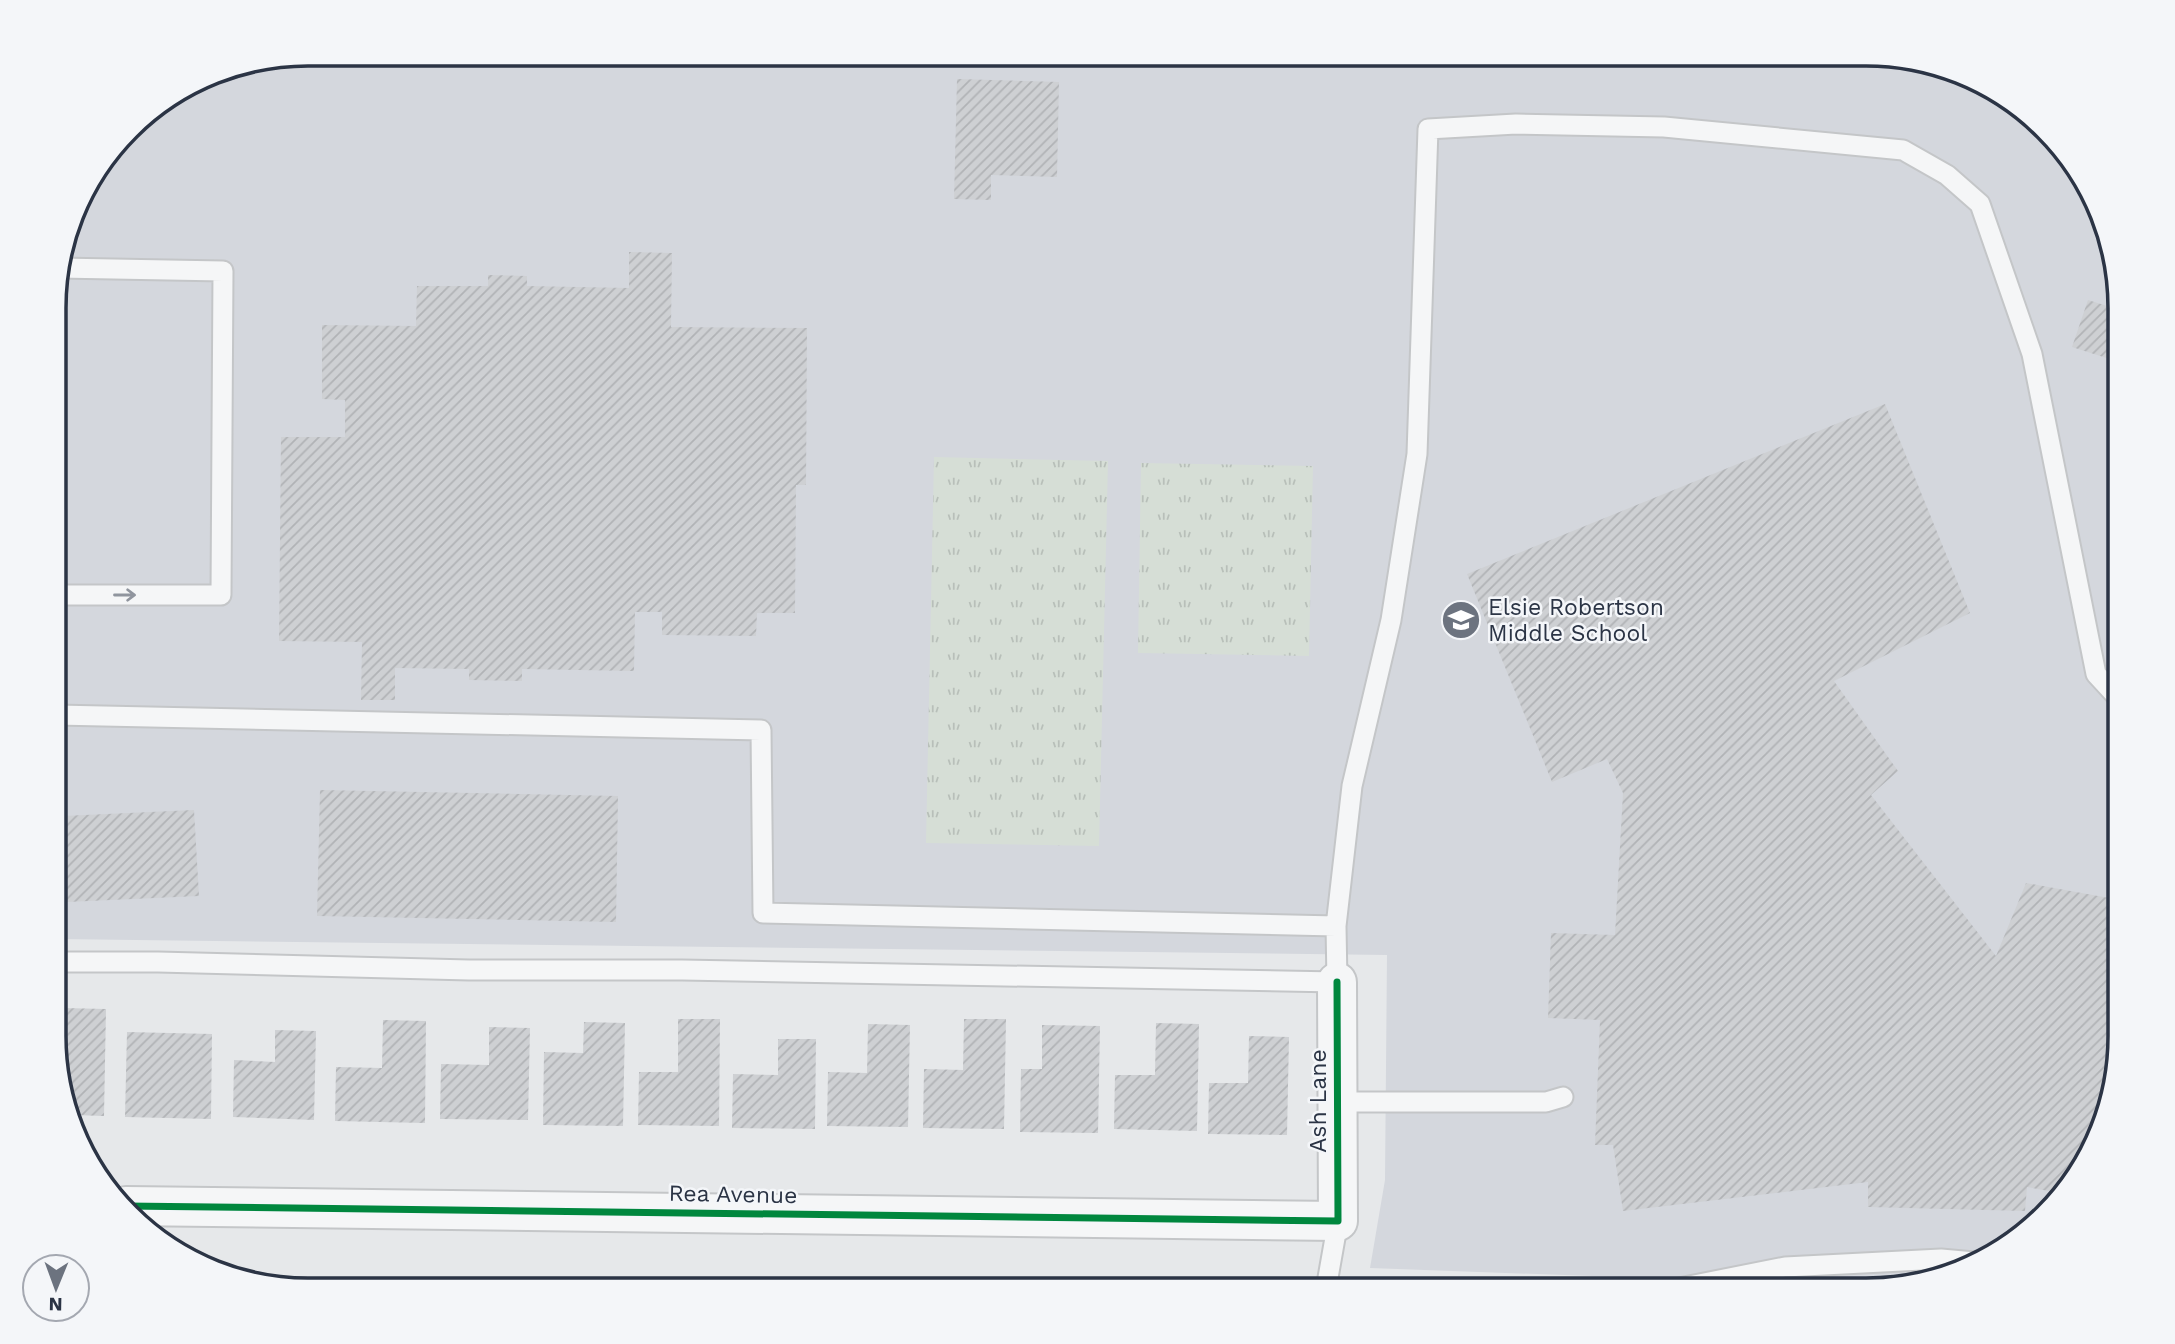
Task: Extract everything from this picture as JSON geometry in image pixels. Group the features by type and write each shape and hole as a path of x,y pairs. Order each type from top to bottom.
{"street":[{"name":"Ash Lane","path":"1337,982 1338,1221"},
{"name":"Rea Avenue","path":"136,1206 1338,1221"}],"lane":[{"path":"66,962 1337,982 1336,926 1352,786 1391,620 1417,454 1428,129 1516,124 1700,130 1903,150 1947,175 1980,204 2032,354 2096,674 2108,688"},
{"path":"66,594 221,595 223,271 70,268"},
{"path":"66,715 761,730 763,913 1336,926"},
{"path":"1338,1102 1546,1102 1563,1097"},
{"name":"Ash Lane","path":"1328,1277 1338,1221"},
{"path":"1734,1277 1785,1267 1955,1260"}],"shaded area":[{"name":"Elsie Robertson Middle School","path":"1866,66 1929,75 1973,91 2001,107 2038,137 2076,188 2090,216 2100,246 2108,293 2108,1051 2104,1083 2096,1113 2068,1170 2038,1207 1987,1245 1959,1259 1898,1275 1621,1277 1370,1268 1385,1180 1387,955 66,939 66,309 71,261 79,231 107,174 149,127 174,107 216,85 261,71 293,67"}],"green space":[{"path":"934,457 1108,461 1099,846 926,843"},
{"path":"1141,463 1313,466 1309,656 1138,653"}],"building":[{"path":"957,79 1059,82 1057,177 991,175 991,200 954,199"},
{"path":"629,252 672,253 671,327 807,328 806,485 796,485 795,613 757,613 756,636 662,635 662,612 635,612 634,671 522,669 522,681 469,680 469,669 395,668 395,700 361,700 362,642 279,641 281,437 345,437 345,400 322,399 322,325 416,326 417,286 488,286 488,275 527,276 527,286 629,288"},
{"path":"2088,300 2108,306 2108,358 2072,347"},
{"path":"1885,404 1970,613 1834,681 1898,771 1871,795 1996,956 2026,883 2108,898 2108,1051 2104,1083 2084,1142 2068,1170 2051,1191 2027,1187 2025,1211 1868,1207 1868,1182 1623,1211 1613,1145 1595,1145 1600,1020 1548,1018 1551,933 1615,935 1623,793 1607,759 1552,782 1467,574"},
{"path":"320,790 618,796 616,922 317,916"},
{"path":"194,810 199,896 67,902 66,816"},
{"path":"66,1008 106,1009 104,1116 81,1115 69,1067"},
{"path":"678,1019 720,1019 719,1126 638,1125 639,1072 678,1072"},
{"path":"964,1019 1006,1019 1004,1129 923,1128 924,1069 963,1070"},
{"path":"383,1020 426,1021 425,1123 335,1121 336,1067 382,1068"},
{"path":"584,1022 625,1023 623,1126 543,1125 544,1052 583,1053"},
{"path":"1156,1023 1199,1024 1197,1131 1114,1129 1115,1075 1155,1075"},
{"path":"868,1024 910,1025 908,1127 827,1126 828,1072 867,1073"},
{"path":"1042,1025 1100,1026 1098,1133 1020,1132 1021,1069 1042,1069"},
{"path":"489,1027 530,1028 528,1120 440,1119 441,1064 489,1065"},
{"path":"275,1030 316,1031 314,1120 233,1117 234,1060 275,1062"},
{"path":"127,1032 212,1034 211,1119 125,1117"},
{"path":"1249,1036 1289,1037 1287,1135 1208,1134 1209,1083 1248,1083"},
{"path":"778,1039 816,1039 815,1129 732,1128 733,1074 778,1075"}],"cycle path":[{"path":"136,1206 1338,1221 1337,982"}],"place":[{"name":"Elsie Robertson Middle School","path":"1461,620"}]}
